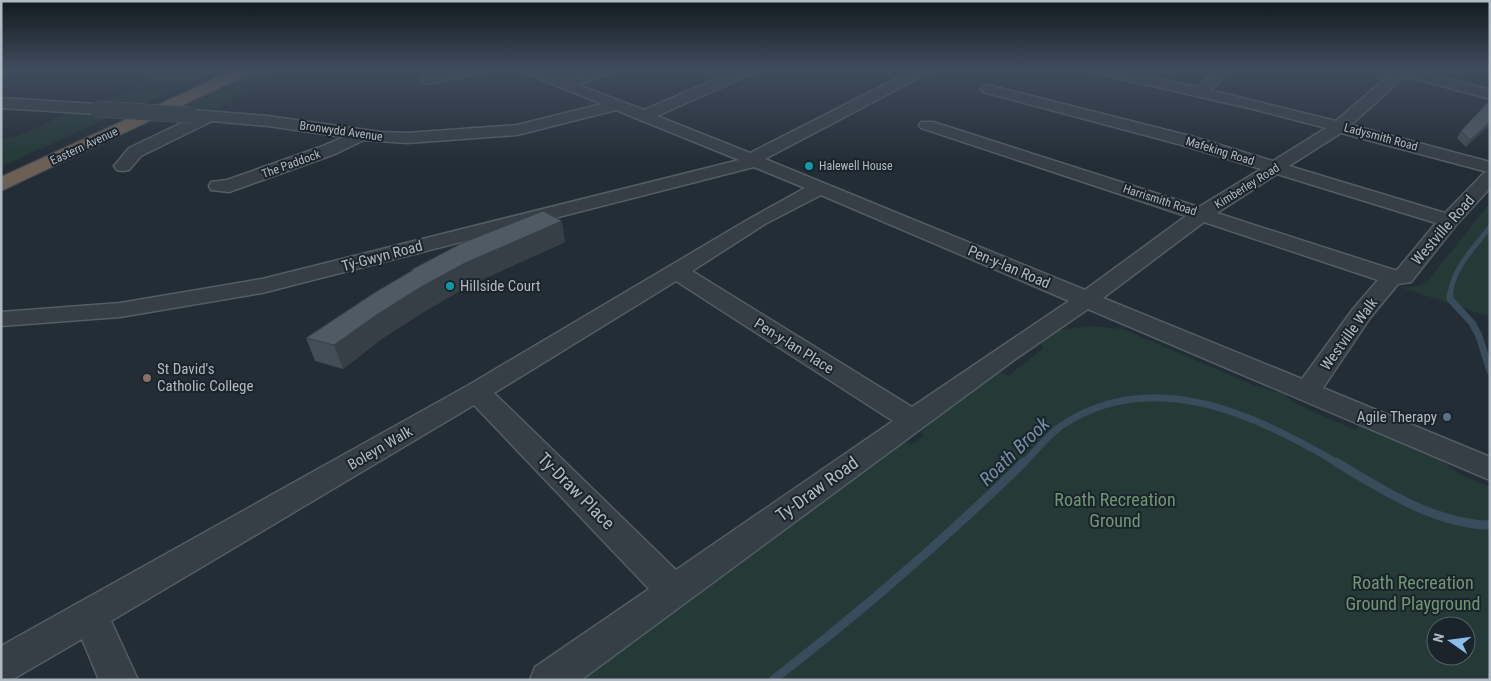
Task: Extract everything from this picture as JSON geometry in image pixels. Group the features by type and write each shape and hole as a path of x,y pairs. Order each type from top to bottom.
{"highway":[{"name":"Eastern Avenue","path":"1,173 160,101"},
{"name":"Eastern Avenue","path":"1,185 180,101"}],"street":[{"name":"Pen-y-lan Road","path":"607,101 754,160 1490,469"},
{"path":"646,115 678,101"},
{"name":"Tŷ-Gwyn Road","path":"1,319 120,310 247,290 754,160 865,101"},
{"name":"Mafeking Road","path":"1033,101 1188,141 1448,221"},
{"name":"Ladysmith Road","path":"1236,101 1340,126 1490,167"},
{"name":"Kimberley Road","path":"1086,300 1202,214 1340,126 1367,101"},
{"name":"Bronwydd Avenue","path":"1,103 268,121 407,138 510,131 618,105"},
{"path":"123,166 135,152 200,116"},
{"name":"Harrismith Road","path":"927,125 1392,277"},
{"name":"The Paddock","path":"218,186 229,186 313,157 363,134"},
{"name":"Westville Road","path":"1392,277 1402,276 1448,221 1490,176"},
{"name":"Boleyn Walk","path":"1,666 477,392 760,221 820,188"},
{"name":"Pen-y-lan Place","path":"676,271 912,420"},
{"name":"Westville Walk","path":"1307,392 1361,314 1392,277"},
{"name":"Ty-Draw Road","path":"549,680 912,420 1086,300"},
{"name":"Ty-Draw Place","path":"477,392 674,591"},
{"path":"90,616 119,680"}],"green space":[{"path":"102,101 150,101 142,104 92,104"},
{"path":"195,101 231,101 212,110 201,111 180,108"},
{"path":"75,111 110,117 1,167 1,138 19,135"},
{"path":"1490,203 1490,317 1400,287 1413,287 1426,283"},
{"name":"Roath Recreation Ground","path":"1089,326 1123,329 1251,384 1283,394 1296,404 1355,430 1359,426 1373,424 1406,437 1462,475 1490,487 1490,680 573,680 876,453 887,456 895,449 889,444 906,442 911,445 924,436 921,433 928,426 927,417 971,384 981,385 990,376 1001,372 1008,376 1043,349 1042,345 1045,335 1057,330"}],"building":[{"path":"1490,101 1490,122 1470,140 1461,131"},
{"path":"543,211 562,221 465,263 421,287 334,345 306,338 374,293 413,270 411,270 462,243"}],"waterway":[{"name":"Roath Brook","path":"1450,296 1459,268 1490,227"},
{"name":"Roath Brook","path":"1450,296 1450,299 1472,323 1479,336 1490,371"},
{"name":"Roath Brook","path":"1023,464 1058,428 1098,407 1133,399 1169,398 1204,404 1240,415 1274,429 1339,464"},
{"name":"Roath Brook","path":"773,680 901,575 1024,462"},
{"name":"Roath Brook","path":"1336,462 1391,494 1429,512 1449,519 1490,525"}],"place":[{"name":"Halewell House","path":"809,166"},
{"name":"Hillside Court","path":"450,286"},
{"name":"St David's Catholic College","path":"147,378"},
{"name":"Agile Therapy","path":"1447,417"}],"park label":[{"name":"Roath Recreation Ground Playground","path":"1413,593"}]}
